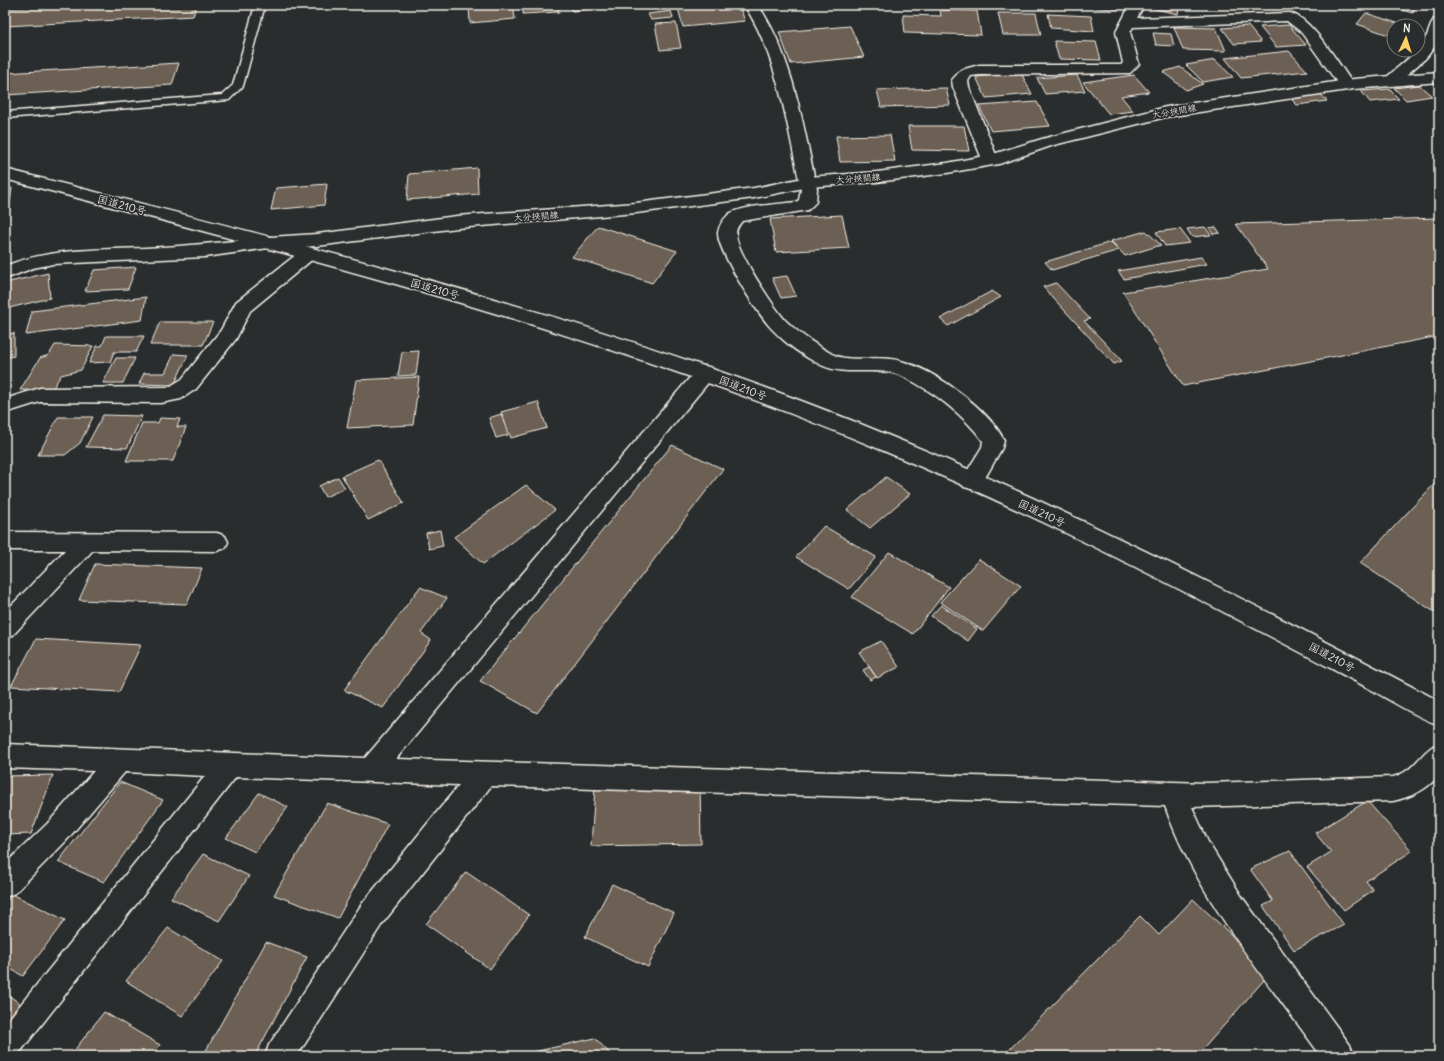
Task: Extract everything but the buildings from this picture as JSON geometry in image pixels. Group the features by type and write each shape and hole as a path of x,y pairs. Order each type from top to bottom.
{"main road":[{"path":"750,5 760,18 786,83 809,190 805,204 798,207 738,216 729,224 727,230 730,250 733,257 779,324 824,358 837,363 886,364 910,371 948,396 988,431 994,440 992,448 972,480"},
{"path":"990,160 962,92 960,80 966,73 979,70 1024,69 1125,70 1131,64 1123,32 1137,5"},
{"path":"1127,22 1290,17 1306,29 1346,85"},
{"path":"1392,80 1420,55 1436,34 1439,22"},
{"name":"大分挾間線","path":"5,273 29,263 53,258 205,250 317,240 457,222 644,207 754,193 808,182 905,174 990,160 1048,142 1148,115 1228,101 1346,85 1439,77"},
{"name":"国道210号","path":"5,174 270,243 538,318 705,373 836,424 972,480 1197,586 1439,714"},
{"path":"5,406 40,395 161,396 174,394 189,384 228,334 243,307 308,254"},
{"path":"371,770 705,373"},
{"path":"5,541 217,542"},
{"path":"5,628 87,542"},
{"path":"5,756 371,770 1175,794 1242,794 1394,789 1407,786 1417,781 1425,774 1439,755"},
{"path":"5,883 56,833 120,760"},
{"path":"5,1048 230,764"},
{"path":"280,1056 372,914 485,773"},
{"path":"1175,794 1179,812 1190,837 1237,916 1339,1056"}],"lane":[{"path":"5,115 225,98 238,86 260,5"}]}
